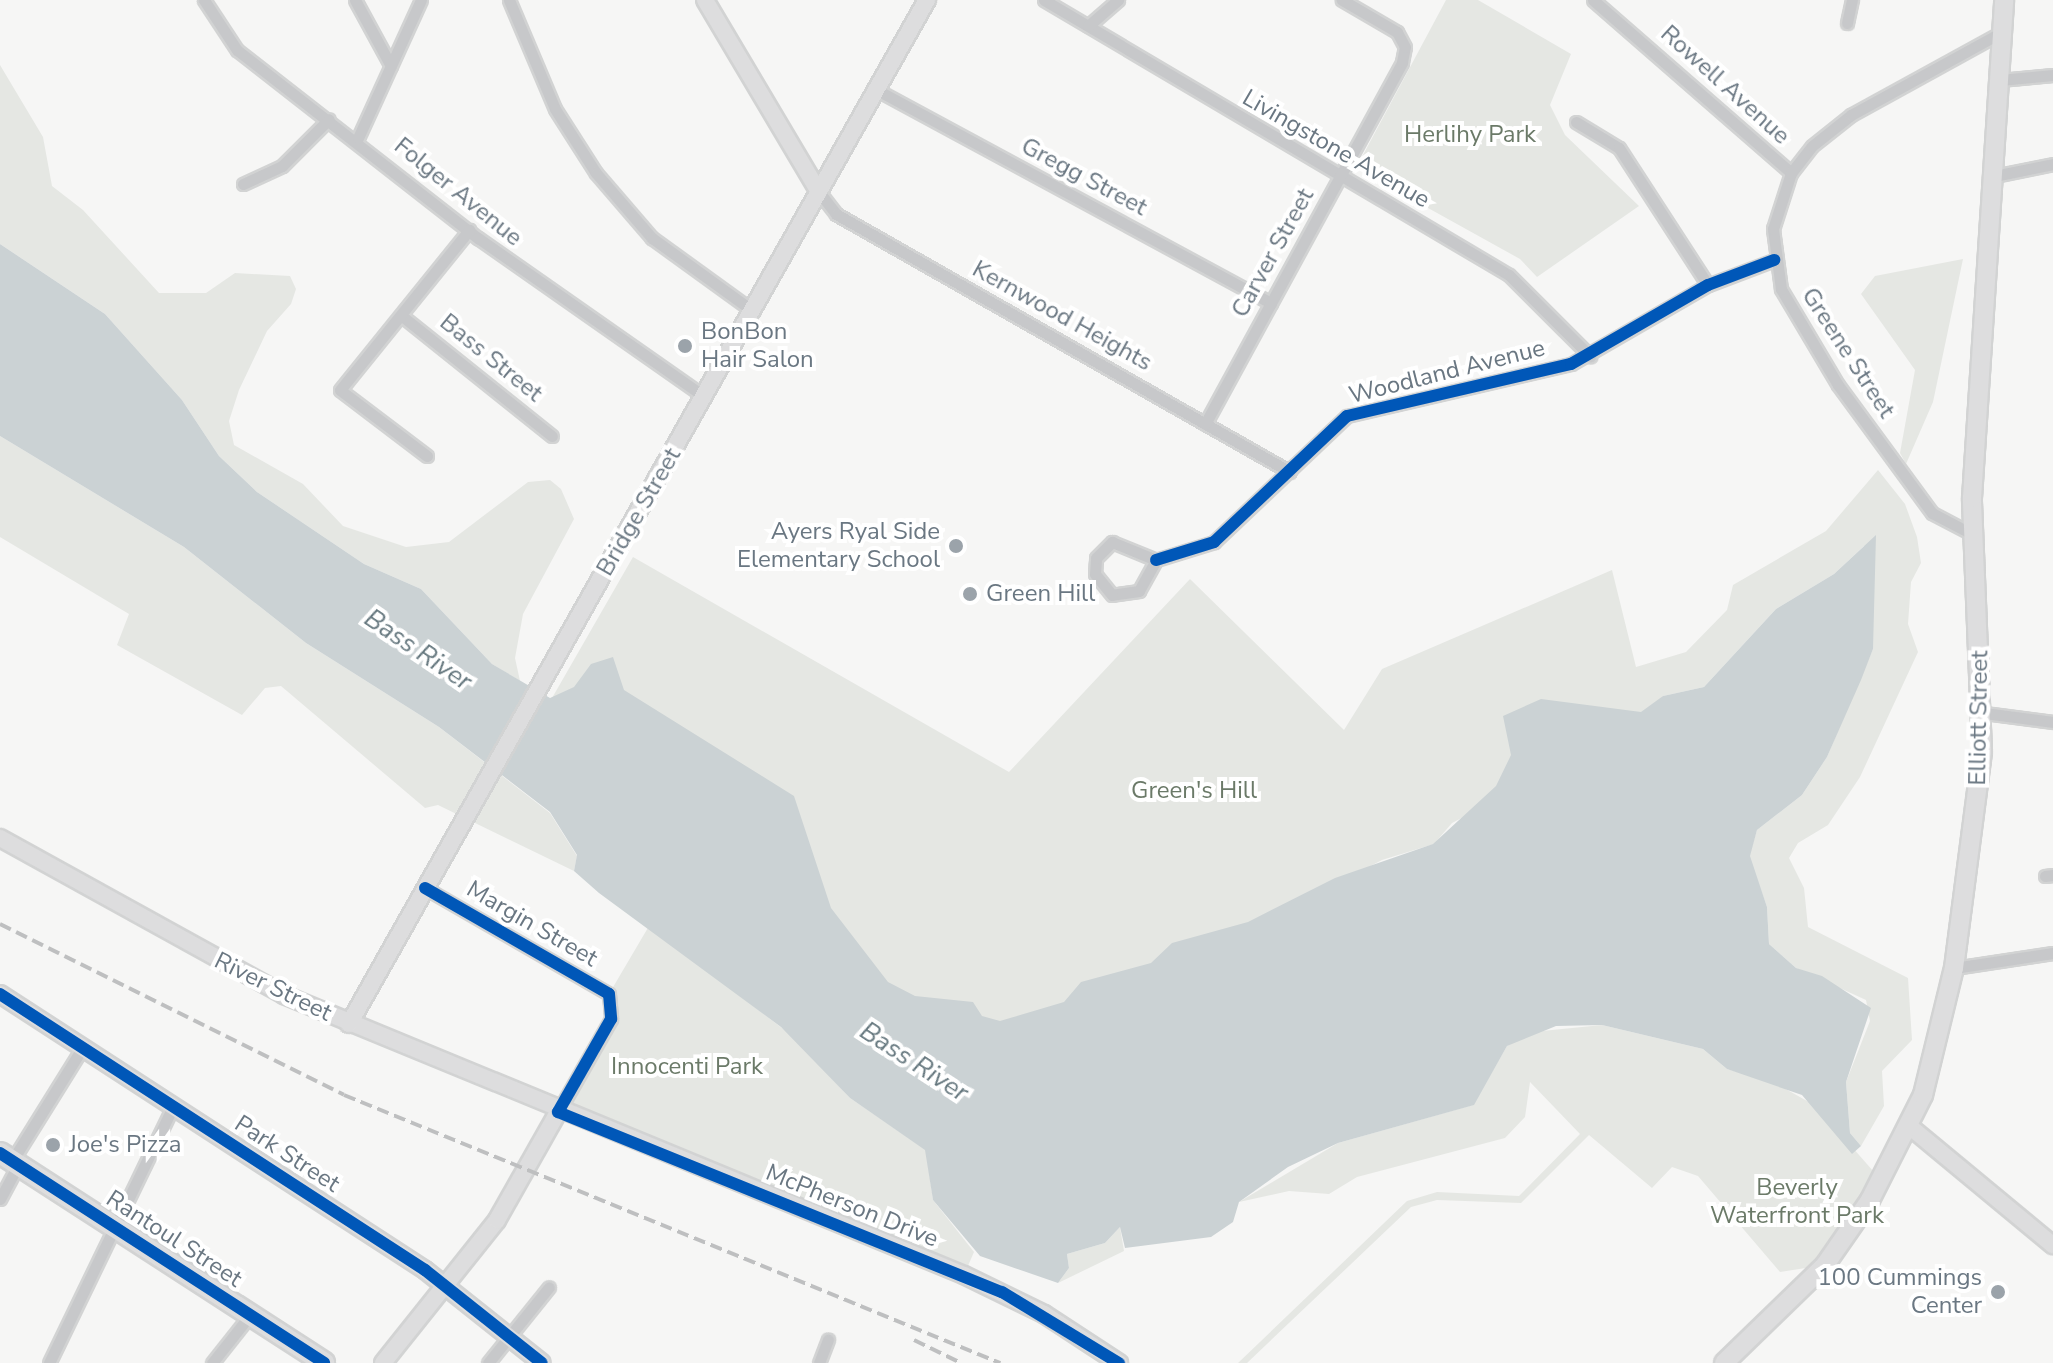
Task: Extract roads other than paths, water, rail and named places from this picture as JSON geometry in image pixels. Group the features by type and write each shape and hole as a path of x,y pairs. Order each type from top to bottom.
{"highway":[{"name":"Rantoul Street","path":"10,1159 324,1363"}],"main road":[{"path":"705,0 819,192"},
{"name":"Bridge Street","path":"349,1024 927,0"},
{"name":"Elliott Street","path":"1724,1363 1833,1254 1909,1126 1935,1058 1954,968 1984,713 1972,534 2004,0"},
{"name":"River Street","path":"0,838 259,983 558,1112"},
{"name":"Park Street","path":"0,994 445,1285 542,1363"},
{"path":"383,1363 497,1220 558,1112"},
{"name":"McPherson Drive","path":"558,1112 993,1288 1119,1363"},
{"path":"1909,1126 2053,1245"}],"street":[{"name":"Folger Avenue","path":"204,0 237,50 358,138 469,230 705,397"},
{"path":"355,0 391,66"},
{"path":"358,138 421,0"},
{"path":"509,0 555,109 596,173 652,238 753,311"},
{"name":"Livingstone Avenue","path":"1044,0 1509,275 1590,356"},
{"path":"1088,26 1118,0"},
{"name":"Carver Street","path":"1205,424 1339,177 1405,47 1397,32 1342,0"},
{"name":"Rowell Avenue","path":"1593,0 1791,173"},
{"path":"1847,23 1852,0"},
{"name":"Greene Street","path":"1972,534 1932,513 1861,416 1781,289 1774,260 1776,208 1791,173 1851,115 2002,32"},
{"path":"2000,80 2053,75"},
{"name":"Gregg Street","path":"877,90 1271,303"},
{"path":"243,184 282,166 329,119"},
{"path":"1576,122 1619,148 1708,285"},
{"path":"1994,176 2053,164"},
{"name":"Kernwood Heights","path":"819,192 836,214 1290,472"},
{"path":"427,456 340,390 469,230"},
{"name":"Woodland Avenue","path":"1156,560 1214,542 1347,416 1590,356 1708,285 1774,260"},
{"name":"Bass Street","path":"402,316 552,436"},
{"path":"1112,542 1156,560 1129,595 1108,593 1095,574 1096,558 1112,542"},
{"path":"1984,713 2053,722"},
{"name":"Margin Street","path":"425,888 614,1002 558,1112"},
{"path":"1954,968 2053,953"},
{"path":"0,1199 10,1159 83,1047"},
{"path":"49,1363 112,1225 173,1107"},
{"path":"488,1363 549,1287"},
{"path":"212,1363 250,1315"},
{"path":"819,1363 828,1340"}],"water":[{"name":"Bass River","path":"0,244 105,314 182,400 219,456 257,492 364,564 421,589 492,664 550,698 574,687 591,664 613,657 624,690 794,796 831,908 888,982 915,996 973,1002 982,1016 1000,1021 1064,1002 1081,982 1151,963 1172,943 1248,922 1335,878 1433,844 1496,786 1511,755 1503,716 1541,699 1641,712 1663,696 1704,687 1776,609 1834,574 1876,535 1873,649 1861,680 1827,757 1802,795 1757,830 1750,856 1767,907 1769,944 1796,968 1822,976 1871,1008 1846,1082 1850,1133 1861,1146 1852,1154 1802,1095 1727,1069 1703,1049 1602,1025 1556,1026 1507,1046 1474,1105 1338,1143 1288,1167 1239,1202 1233,1222 1211,1237 1125,1248 1120,1227 1105,1243 1067,1254 1069,1268 1058,1283 980,1256 933,1200 925,1150 850,1098 781,1027 599,893 574,871 577,855 550,812 439,727 306,643 184,547 0,436"}],"railway":[{"path":"0,924 344,1095 1000,1363"},
{"path":"914,1340 961,1363"}],"place":[{"name":"BonBon Hair Salon","path":"685,346"},
{"name":"Ayers Ryal Side Elementary School","path":"956,546"},
{"name":"Green Hill","path":"970,594"},
{"name":"Joe's Pizza","path":"53,1145"},
{"name":"100 Cummings Center","path":"1998,1292"}],"park label":[{"name":"Herlihy Park","path":"1470,135"},
{"name":"Green's Hill","path":"1194,791"},
{"name":"Innocenti Park","path":"687,1067"},
{"name":"Beverly Waterfront Park","path":"1797,1202"}]}
